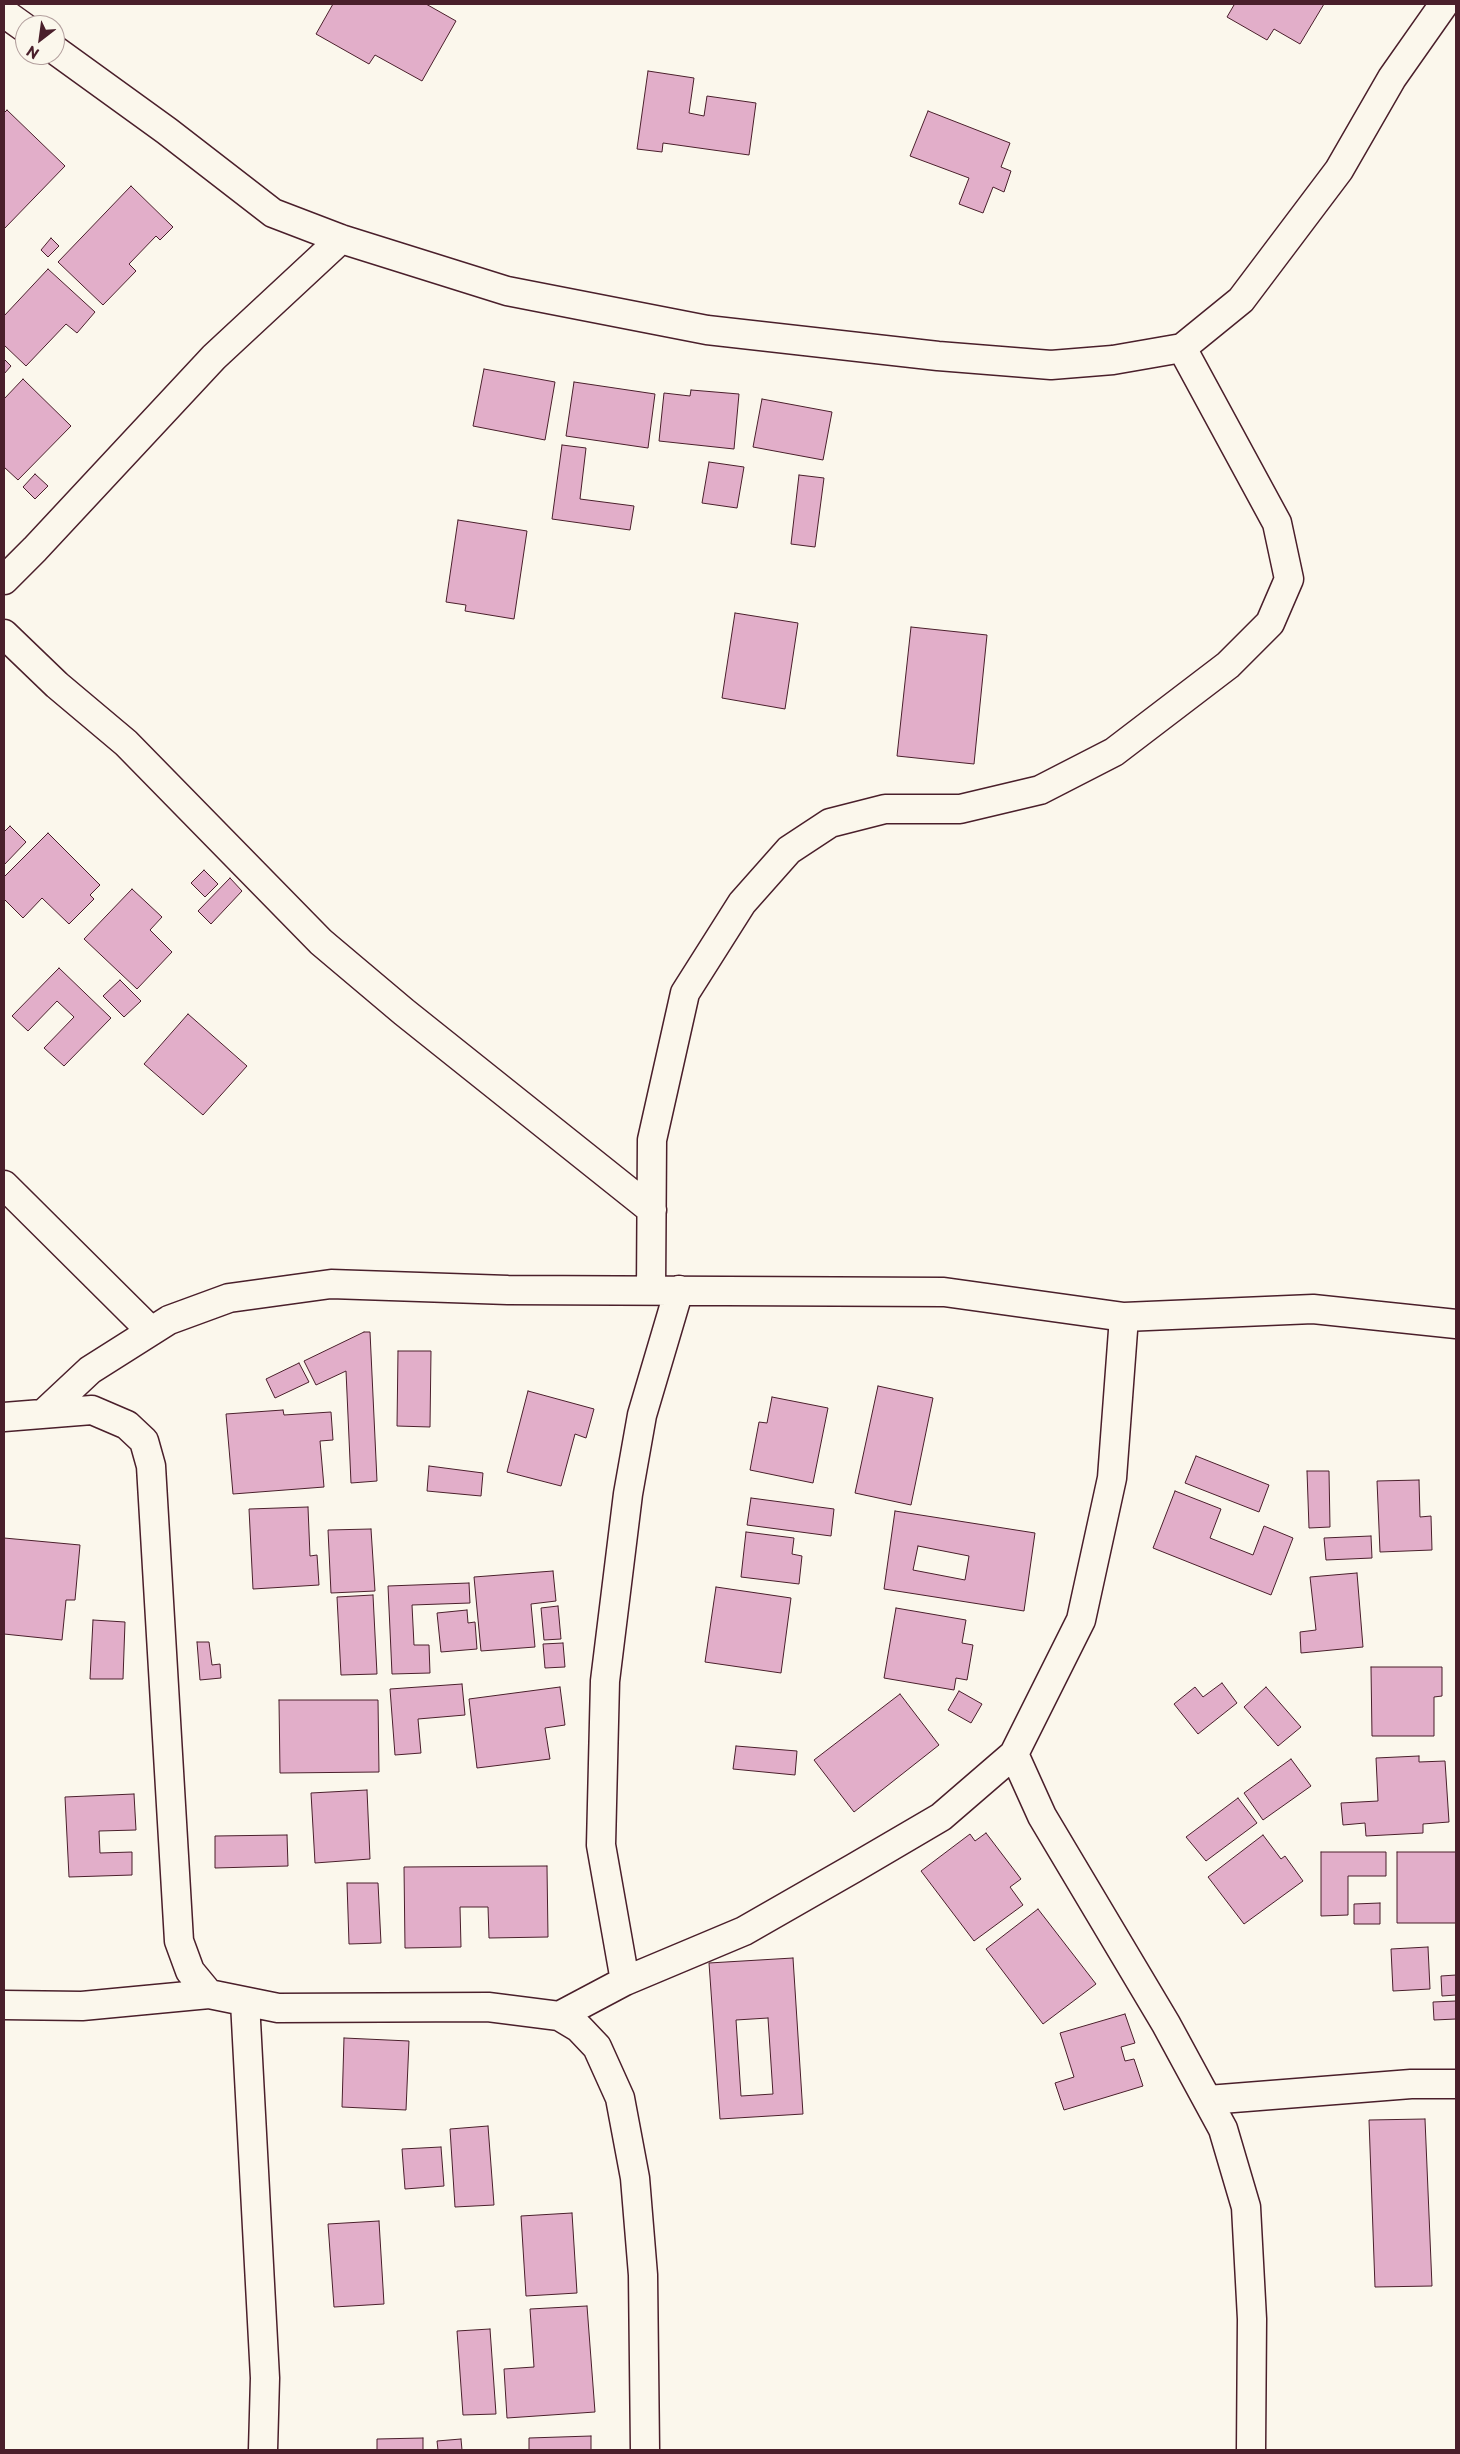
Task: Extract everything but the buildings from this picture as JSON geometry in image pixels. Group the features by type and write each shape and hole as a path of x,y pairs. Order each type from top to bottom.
{"street":[{"path":"65,57 167,131 273,213 341,240 507,291 707,330 938,356 1051,365 1113,360 1182,348 1241,300 1339,170 1392,78 1444,4"},
{"path":"4,580 214,357 341,240"},
{"path":"651,1290 652,1140 685,993 742,903 789,850 830,823 885,809 960,809 1040,790 1114,752 1228,665 1270,623 1289,580 1277,523 1182,348"},
{"path":"4,634 57,685 126,743 322,942 404,1012 652,1210"},
{"path":"4,1185 151,1331"},
{"path":"43,1414 90,1370 169,1320 229,1298 331,1284 508,1290 944,1292 1124,1317 1313,1309 1456,1324"},
{"path":"625,1981 601,1845 605,1681 628,1494 642,1415 679,1290"},
{"path":"559,2016 625,1981 744,1931 941,1818 1014,1754 1081,1620 1112,1478 1124,1317"},
{"path":"4,1417 92,1410 127,1425 144,1441 150,1466 179,1941 190,1971 209,1994"},
{"path":"1014,1754 1042,1816 1166,2024 1223,2128 1246,2207 1252,2319 1251,2450"},
{"path":"4,2005 82,2006 209,1994 278,2008 488,2007 559,2016 579,2028 597,2047 620,2098 635,2178 643,2275 645,2450"},
{"path":"245,2002 265,2378 263,2450"},
{"path":"1208,2100 1411,2084 1456,2084"}]}
